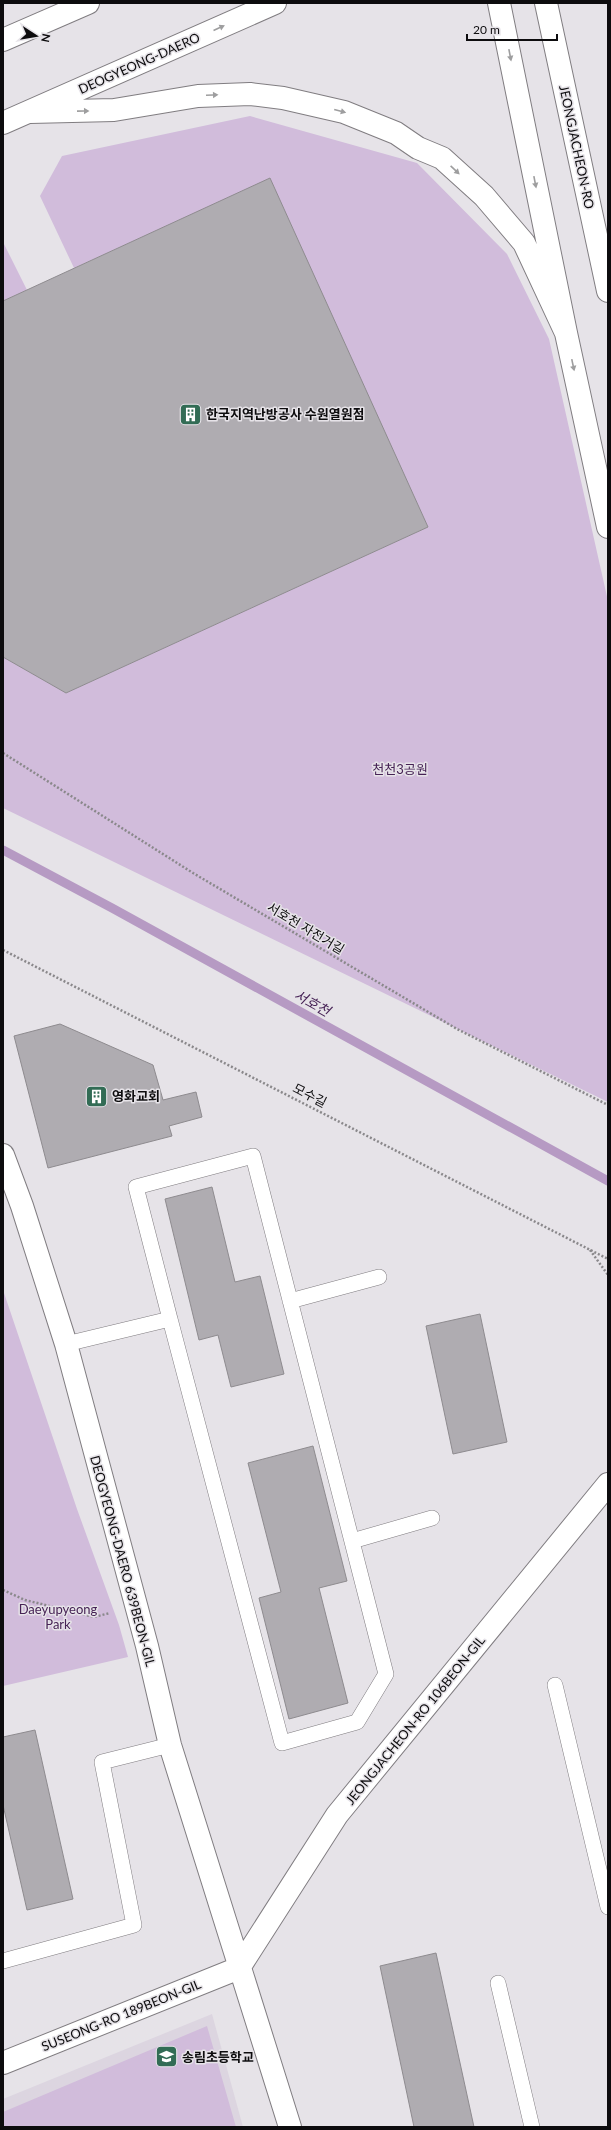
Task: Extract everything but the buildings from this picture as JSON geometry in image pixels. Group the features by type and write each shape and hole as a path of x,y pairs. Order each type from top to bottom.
{"street":[{"path":"3,40 88,3"},
{"name":"DEOGYEONG-DAERO","path":"3,123 275,3"},
{"path":"499,3 566,333 608,527"},
{"name":"JEONGJACHEON-RO","path":"546,3 608,291"},
{"path":"30,112 114,110 198,96 250,94 283,98 350,114 396,133 418,148 442,158 484,196 524,243 566,333"},
{"name":"DEOGYEONG-DAERO 639BEON-GIL","path":"3,1155 22,1206 66,1344 136,1607 170,1745 290,2127"},
{"name":"JEONGJACHEON-RO 106BEON-GIL","path":"240,1968 337,1815 608,1484"},
{"name":"SUSEONG-RO 189BEON-GIL","path":"3,2063 240,1968"}],"lane":[{"path":"253,1156 290,1302 386,1674 357,1722 282,1742 136,1187 253,1156"},
{"path":"290,1302 379,1277"},
{"path":"66,1344 170,1319"},
{"path":"352,1541 432,1518"},
{"path":"555,1685 608,1907"},
{"path":"3,1961 134,1924 102,1762 170,1745"},
{"path":"498,1983 532,2127"}],"path":[{"name":"서호천 자전거길","path":"3,753 194,873 458,1029 608,1105"},
{"name":"모수길","path":"3,950 608,1259"},
{"path":"589,1249 608,1275"},
{"path":"3,1590 25,1600 94,1617 136,1607"}],"shaded area":[{"name":"송림초등학교","path":"212,2014 243,2127 3,2127 3,2099"}],"green space":[{"name":"천천3공원","path":"250,116 417,163 507,254 549,339 608,601 608,1102 3,808 3,657 66,693 428,527 270,179 74,268 40,196 62,156"},
{"path":"3,242 27,290 3,301"},
{"name":"Daeyupyeong Park","path":"3,1290 77,1509 119,1625 128,1657 3,1686"},
{"name":"송림초등학교","path":"207,2026 236,2127 3,2127 3,2112"}],"waterway":[{"name":"서호천","path":"3,850 112,908 608,1181"}],"place":[{"name":"한국지역난방공사 수원열원점","path":"190,414"},
{"name":"영화교회","path":"96,1096"},
{"name":"송림초등학교","path":"166,2057"}]}
